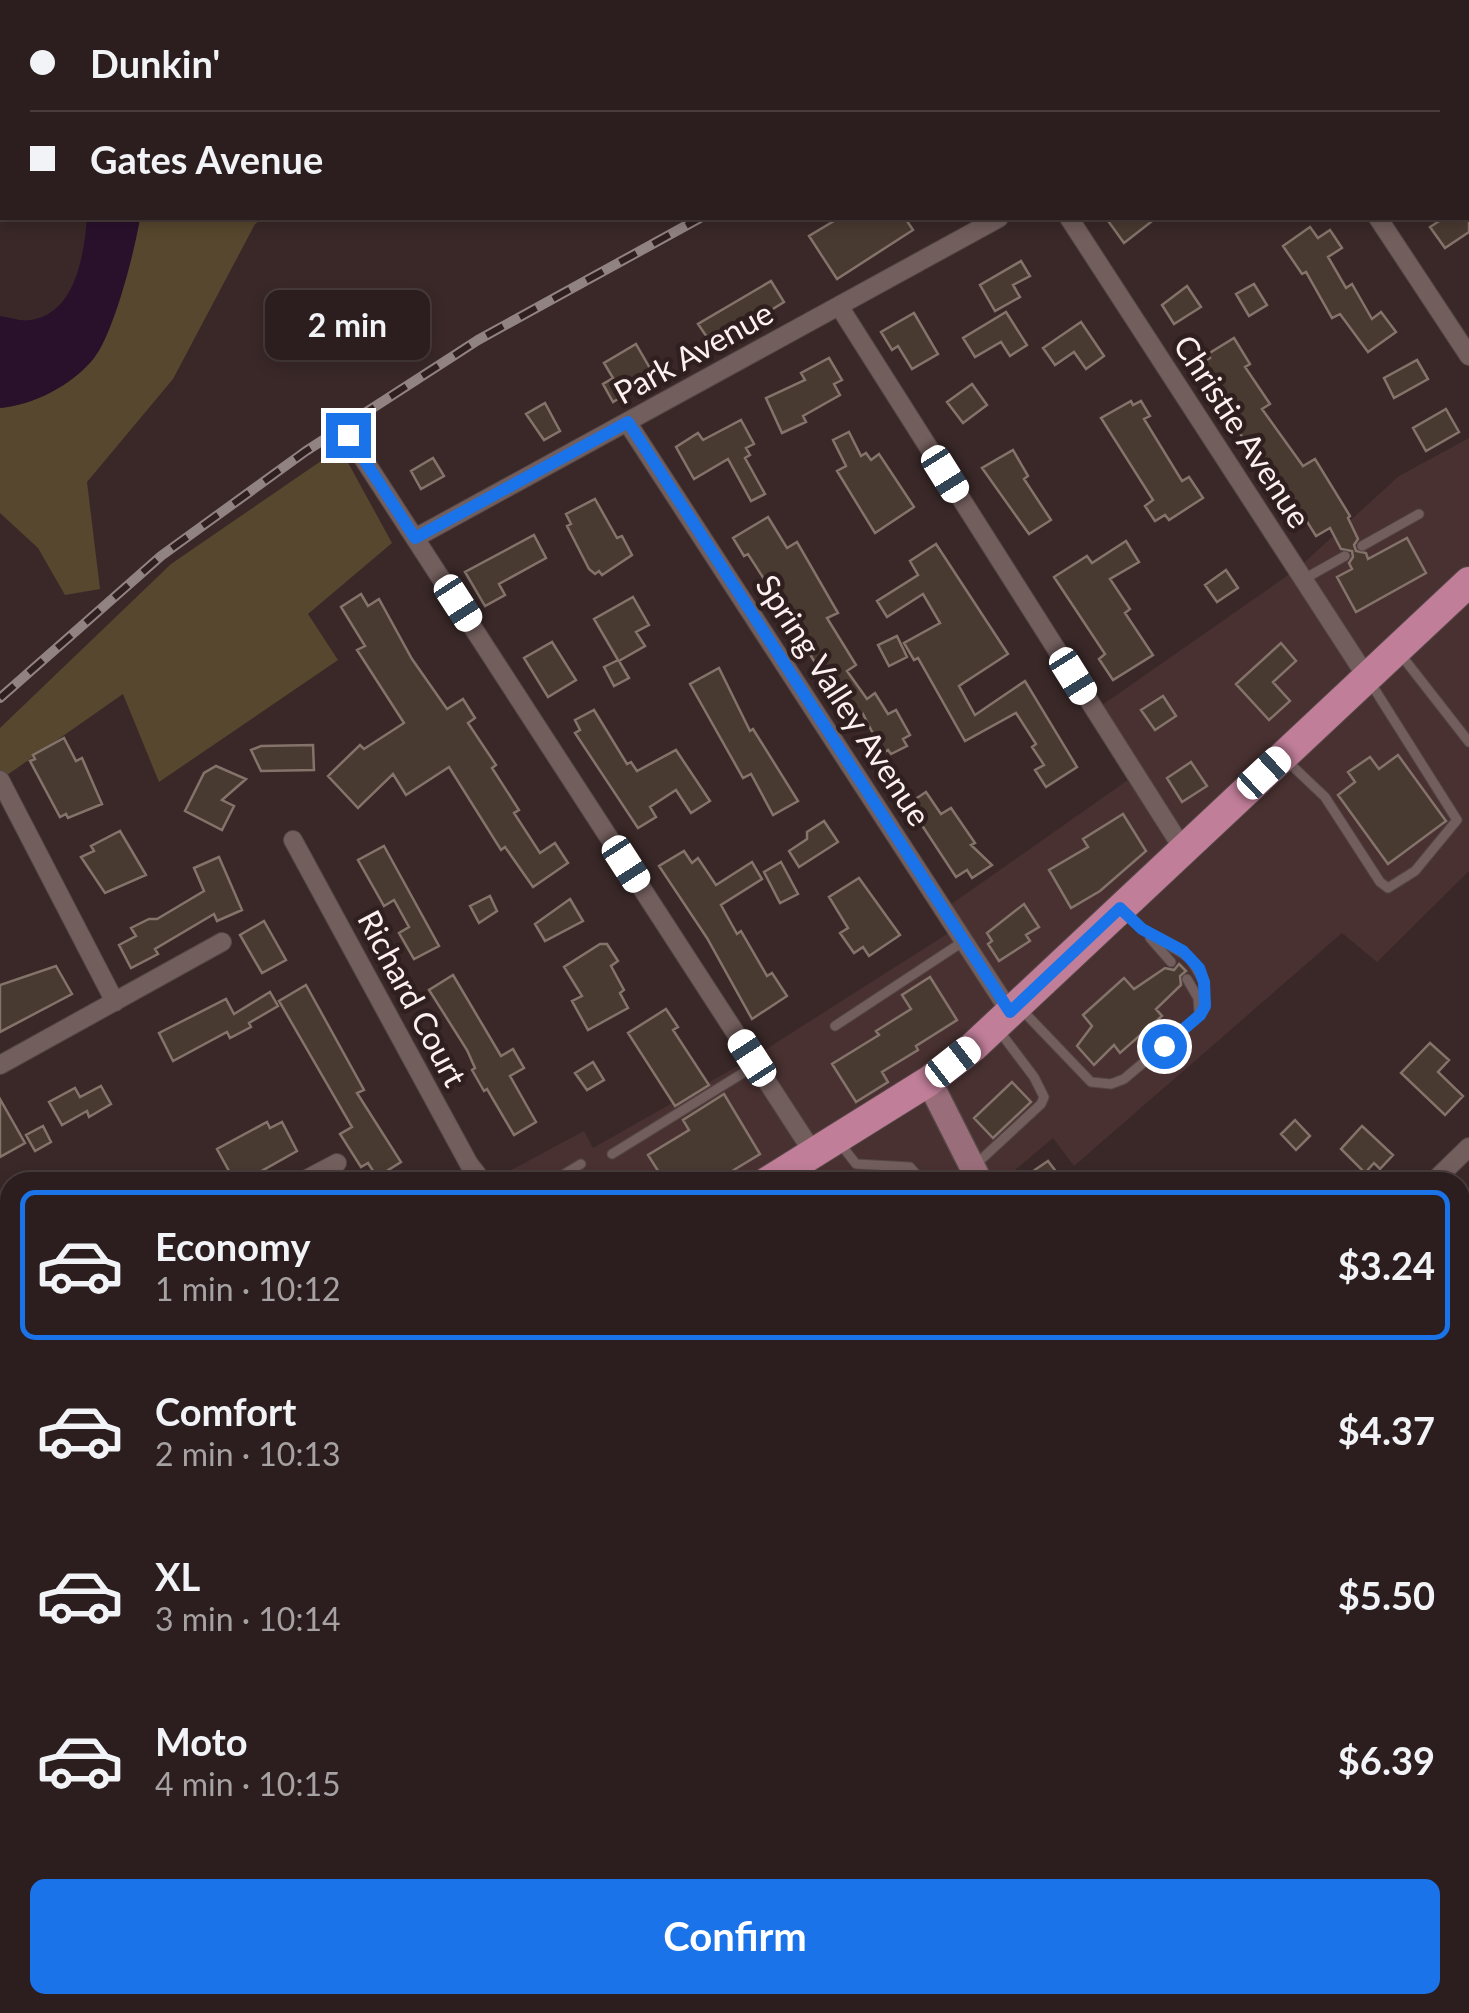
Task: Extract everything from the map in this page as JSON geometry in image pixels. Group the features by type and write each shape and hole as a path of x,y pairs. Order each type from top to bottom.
{"main road":[{"path":"784,1172 929,1081 1007,1014 1131,918 1183,850 1469,582"}],"street":[{"name":"Park Avenue","path":"415,538 995,220"},
{"name":"Christie Avenue","path":"1070,220 1366,676"},
{"path":"1379,220 1469,356"},
{"path":"839,306 1183,850"},
{"name":"Spring Valley Avenue","path":"628,422 964,941 1007,1014"},
{"path":"348,435 756,1064 826,1147"},
{"path":"0,780 115,1002"},
{"name":"Richard Court","path":"293,840 475,1172"},
{"path":"0,1066 222,942"},
{"path":"929,1081 974,1172"},
{"path":"1443,1172 1469,1146"},
{"path":"320,1172 337,1163"}],"lane":[{"path":"1362,546 1420,514"},
{"path":"1304,579 1345,556"},
{"path":"1396,649 1469,742"},
{"path":"1282,756 1325,797 1380,882 1388,888 1415,871 1457,820 1366,676"},
{"path":"1131,918 1171,962"},
{"path":"1007,1014 1091,1082 1124,1079 1200,1015 1206,994 1199,968 1183,951 1131,918"},
{"path":"835,1026 964,941"},
{"path":"1187,979 1198,998 1200,1015"},
{"path":"979,1172 1042,1104 1044,1097 1007,1014"},
{"path":"612,1154 756,1064"},
{"path":"826,1147 856,1164 910,1168 914,1172"},
{"path":"568,1172 581,1164"}],"shaded area":[{"path":"87,220 140,220 116,311 94,358 64,385 26,403 0,408 0,316 31,320 58,306 75,280"},
{"path":"140,220 261,220 255,224 173,379 87,482 100,589 65,595 38,548 0,513 0,408 26,403 51,392 75,377 94,358"},
{"path":"1469,438 1469,871 1377,962 1342,933 1074,1166 1053,1138 1013,1172 508,1172 584,1131 593,1148 752,1058 955,929 943,910 1135,775 1095,710 1297,569 1399,476"},
{"path":"340,448 392,543 308,614 338,660 159,782 123,694 0,780 0,728 171,564"}],"building":[{"path":"836,220 906,220 913,230 837,279 809,236"},
{"path":"1107,220 1153,220 1124,243"},
{"path":"1441,220 1469,220 1469,232 1445,248 1430,227"},
{"path":"1310,227 1318,238 1330,230 1342,248 1328,257 1346,288 1352,284 1372,319 1381,312 1396,332 1368,352 1340,314 1332,318 1306,272 1302,274 1283,246"},
{"path":"1021,261 1030,276 1013,285 1020,297 995,311 980,285"},
{"path":"771,281 784,302 713,346 698,324"},
{"path":"1254,284 1267,305 1249,316 1236,294"},
{"path":"1187,286 1201,307 1174,324 1162,305"},
{"path":"1006,312 1027,345 1010,356 1001,342 975,357 963,338"},
{"path":"914,313 938,354 912,369 898,346 892,350 881,332"},
{"path":"1081,322 1104,356 1086,369 1074,352 1055,365 1043,348"},
{"path":"1234,338 1250,364 1245,367 1270,404 1262,409 1303,466 1315,459 1350,516 1358,539 1356,551 1366,553 1368,559 1407,538 1426,573 1356,612 1337,577 1352,569 1352,551 1341,549 1330,528 1316,536 1268,459 1260,465 1197,366"},
{"path":"636,344 655,377 613,402 603,384 613,378 604,363"},
{"path":"829,358 842,380 834,384 840,395 803,416 806,422 782,433 766,398 805,380 801,373"},
{"path":"1417,360 1428,379 1394,398 1384,378"},
{"path":"972,384 987,405 963,423 947,402"},
{"path":"1131,401 1133,405 1141,401 1150,416 1144,419 1182,481 1189,477 1203,498 1169,520 1165,515 1155,521 1145,506 1153,500 1101,418"},
{"path":"545,403 560,431 544,440 526,414"},
{"path":"1446,409 1459,432 1426,451 1413,428"},
{"path":"741,420 754,444 746,448 750,455 745,458 765,494 751,501 728,459 694,479 676,447 698,433 703,440"},
{"path":"849,432 861,456 866,453 871,460 879,454 914,507 875,533 837,471 846,466 833,440"},
{"path":"1013,450 1028,476 1024,479 1051,520 1029,534 982,468"},
{"path":"433,458 444,476 421,489 411,471"},
{"path":"595,499 617,538 622,536 632,555 602,575 589,569 567,526 571,524 566,514"},
{"path":"768,517 787,548 797,542 838,613 827,618 856,665 847,671 867,699 875,693 888,714 896,710 910,735 903,739 907,746 891,754 888,750 883,753 863,714 851,722 748,554 744,556 733,538"},
{"path":"534,535 546,558 499,584 505,595 485,606 465,572"},
{"path":"1126,541 1139,562 1110,579 1130,609 1125,613 1153,655 1113,680 1099,659 1105,654 1054,577 1087,556 1092,563"},
{"path":"936,544 1008,654 959,686 975,715 1025,681 1077,767 1046,787 1035,770 1044,765 1032,747 1036,744 1016,713 965,741 918,658 914,660 904,643 940,623 923,594 887,617 877,601 918,575 910,561"},
{"path":"1226,570 1238,588 1217,602 1205,585"},
{"path":"361,594 368,606 379,599 412,659 447,709 463,699 475,718 468,723 519,810 514,813 540,853 555,843 568,863 533,887 505,847 501,850 449,767 406,795 393,774 358,808 328,776 360,745 364,749 404,723 357,650 365,646 341,607"},
{"path":"633,597 649,625 636,632 645,646 619,661 629,678 614,686 604,667 618,660 594,619"},
{"path":"897,636 907,657 889,666 878,645"},
{"path":"552,642 576,680 548,697 524,658"},
{"path":"1281,643 1296,661 1273,682 1290,701 1269,720 1236,684"},
{"path":"719,668 750,731 753,729 798,801 773,815 751,774 743,778 690,684"},
{"path":"1163,696 1176,716 1155,730 1141,710"},
{"path":"594,710 627,764 631,762 637,771 676,750 710,801 691,813 676,790 650,807 656,817 638,828 575,733 580,730 575,720"},
{"path":"64,738 76,761 82,758 102,804 68,818 66,814 60,817 30,761 35,759 33,755"},
{"path":"313,745 314,770 261,771 251,750 261,746"},
{"path":"1398,755 1446,821 1388,864 1338,795 1355,782 1348,772 1370,757 1379,769"},
{"path":"1191,762 1207,786 1182,802 1167,778"},
{"path":"216,766 246,779 222,800 234,806 222,830 185,811 204,773"},
{"path":"926,792 941,814 951,808 975,843 971,845 992,865 972,878 967,870 956,877 908,804"},
{"path":"1123,814 1146,851 1100,891 1071,908 1049,870 1088,847 1083,839"},
{"path":"824,821 838,842 799,867 789,851"},
{"path":"120,831 146,875 105,893 81,857 94,851 91,846"},
{"path":"384,846 439,946 414,959 399,933 409,927 394,900 384,906 358,860"},
{"path":"684,851 692,863 698,858 716,885 752,862 762,879 721,905 767,976 772,973 787,996 752,1019 707,938 659,866"},
{"path":"219,857 242,910 217,921 214,914 131,968 119,945 136,936 131,928 157,919 204,891 194,868"},
{"path":"781,862 798,894 780,903 764,872"},
{"path":"859,878 900,935 869,956 863,947 854,953 840,933 848,928 829,897"},
{"path":"490,896 497,911 479,923 470,906"},
{"path":"570,899 583,921 545,941 535,924"},
{"path":"1024,904 1039,927 1026,935 1030,941 999,961 988,944 992,941 987,933"},
{"path":"264,921 286,960 262,973 240,935"},
{"path":"600,944 607,944 618,961 611,966 624,990 620,993 628,1008 588,1030 572,1001 582,996 564,967"},
{"path":"1179,964 1186,971 1180,976 1181,985 1156,1009 1162,1016 1120,1053 1114,1045 1094,1065 1077,1046 1092,1026 1083,1015 1124,978 1134,989 1165,968 1174,970"},
{"path":"56,966 72,994 0,1032 0,985"},
{"path":"453,975 501,1056 513,1049 524,1068 510,1076 536,1122 514,1135 487,1089 484,1091 472,1070 475,1068 467,1050 429,990"},
{"path":"930,977 957,1020 882,1072 888,1082 856,1102 832,1064 879,1035 876,1031 911,1009 902,995"},
{"path":"306,985 364,1090 357,1093 401,1162 385,1172 374,1172 368,1163 361,1167 340,1134 352,1127 279,1001"},
{"path":"270,992 278,1006 249,1023 251,1027 230,1038 227,1032 173,1061 159,1033 226,999 234,1014"},
{"path":"666,1009 678,1027 673,1030 709,1085 675,1106 628,1033"},
{"path":"1430,1043 1449,1060 1438,1072 1463,1096 1445,1115 1401,1073"},
{"path":"593,1062 604,1080 587,1090 575,1073"},
{"path":"1012,1082 1031,1102 993,1138 974,1118"},
{"path":"101,1086 111,1104 89,1117 87,1111 62,1125 49,1102 75,1088 80,1097"},
{"path":"724,1094 760,1154 730,1172 659,1172 648,1155 689,1130 683,1120"},
{"path":"0,1099 25,1143 0,1157"},
{"path":"1295,1120 1310,1136 1296,1150 1281,1134"},
{"path":"267,1122 270,1128 282,1122 297,1151 260,1172 230,1172 217,1149"},
{"path":"43,1126 51,1142 35,1151 26,1135"},
{"path":"1362,1126 1393,1155 1380,1169 1374,1163 1364,1172 1341,1149"},
{"path":"1048,1161 1056,1172 1032,1172"}],"railway":[{"path":"0,698 161,556 306,451 478,340 696,220"}],"route":[{"path":"348,435 415,538 628,422 1010,1012 1120,908 1142,929 1183,951 1199,968 1204,982 1205,1006 1200,1015 1164,1046"}]}
